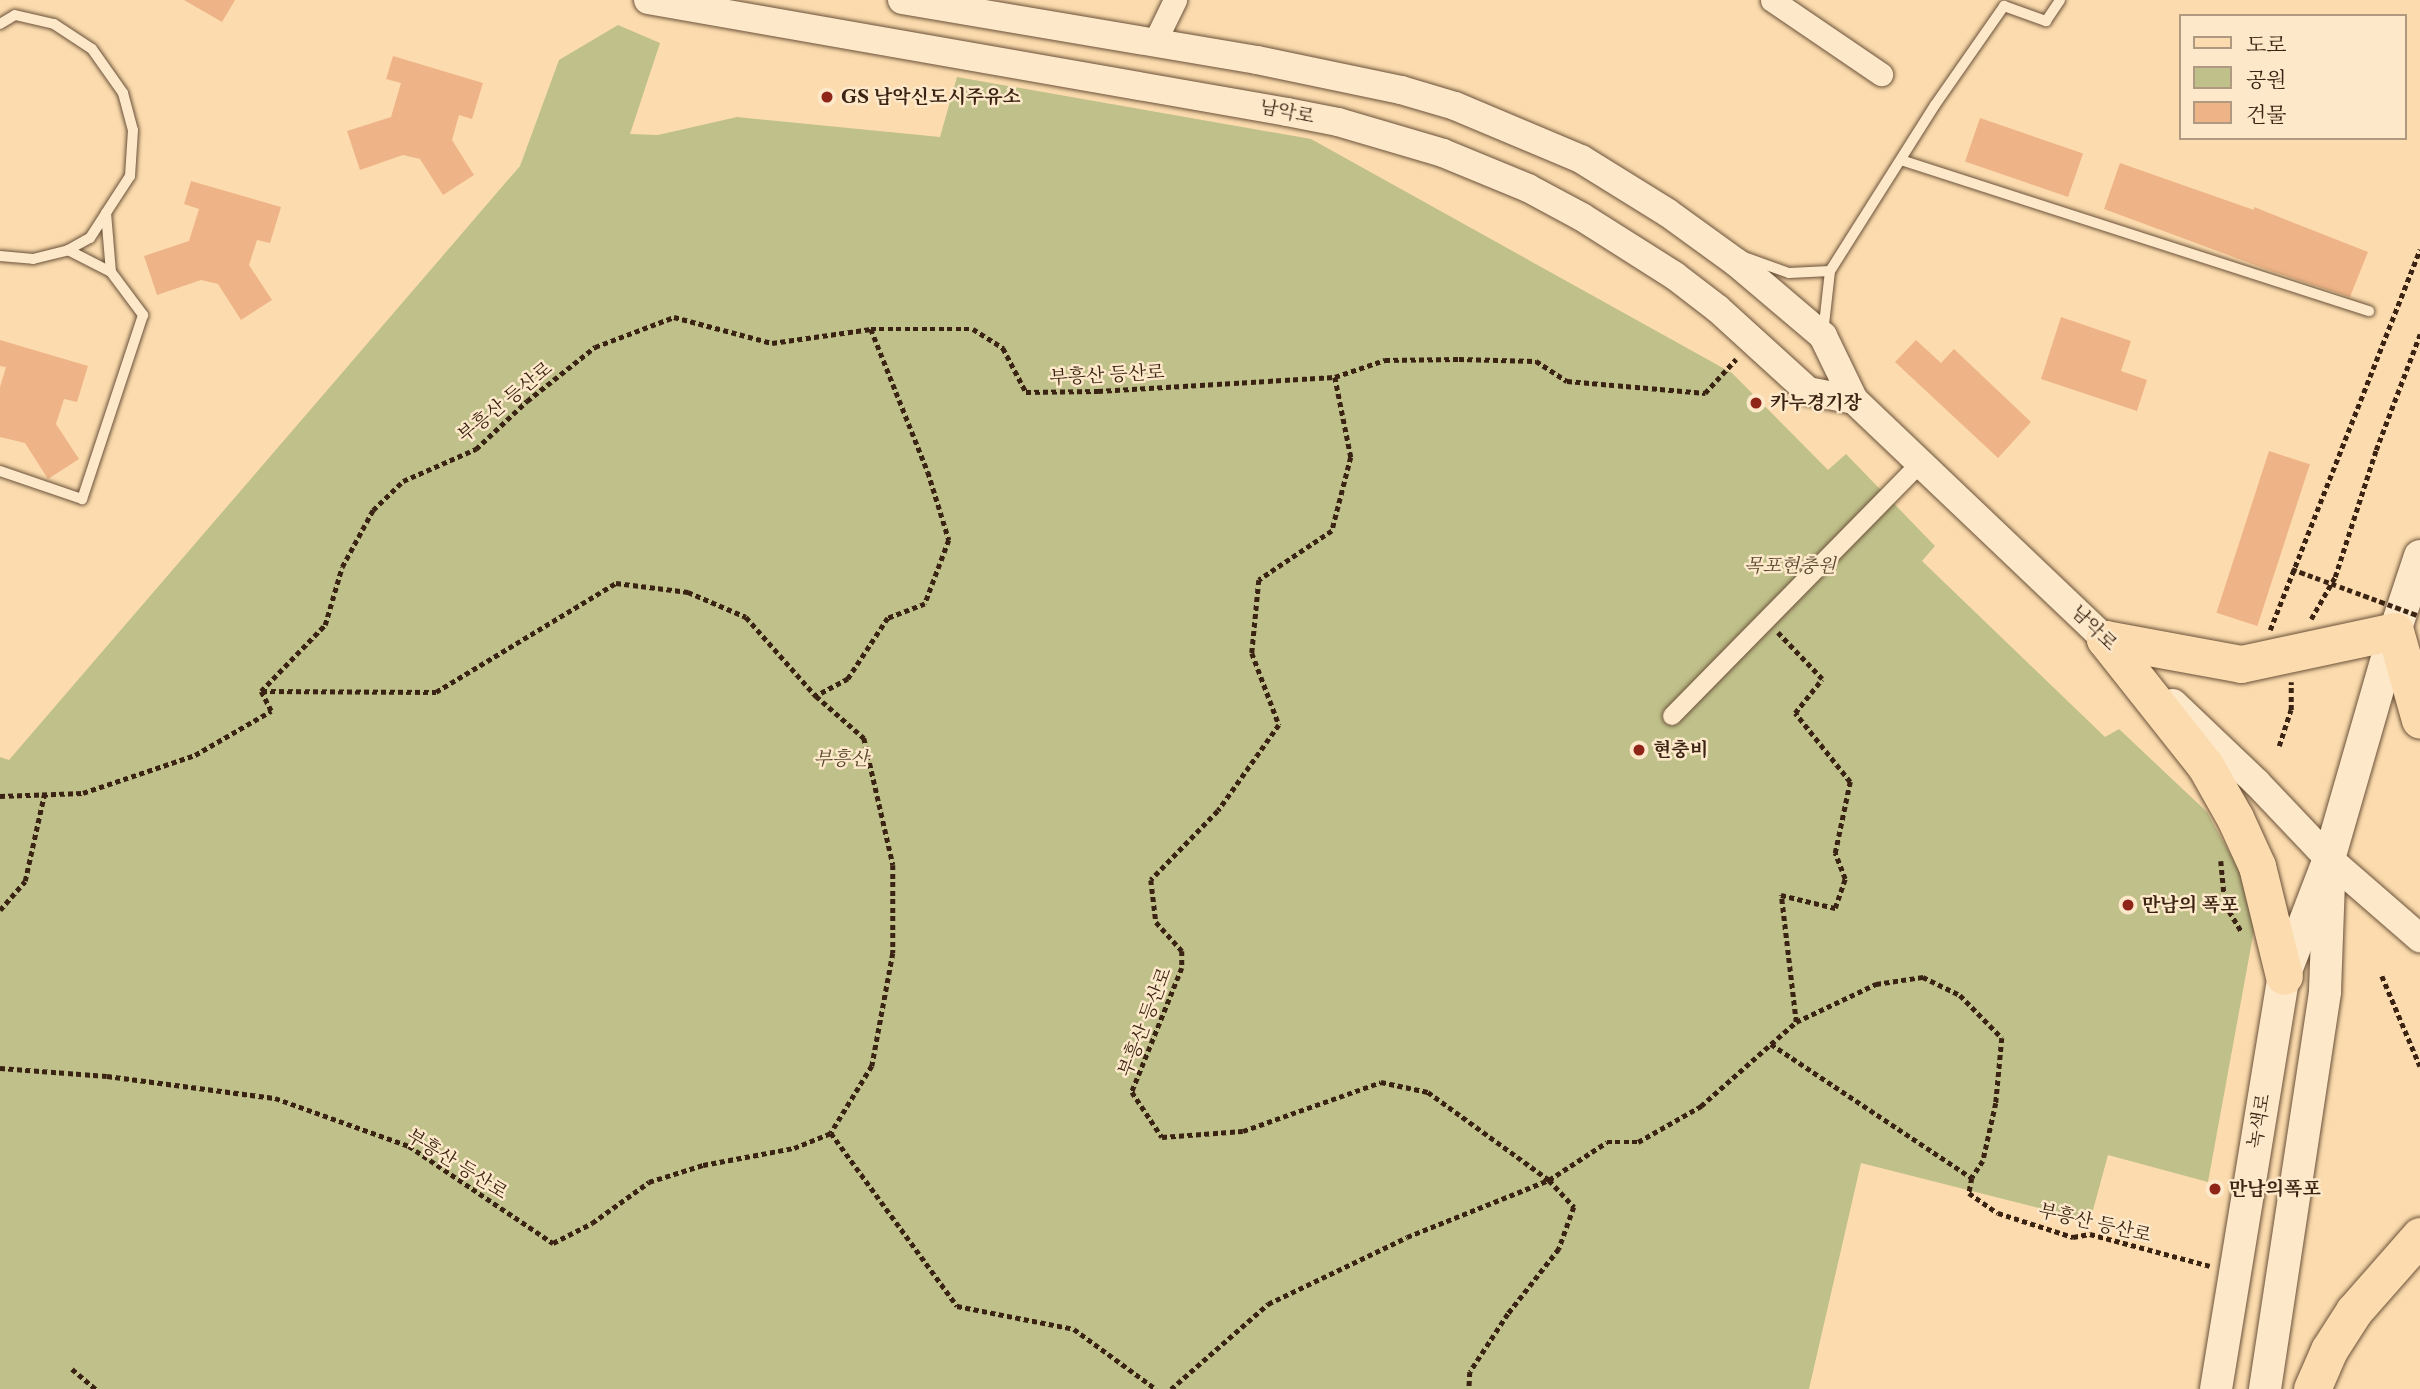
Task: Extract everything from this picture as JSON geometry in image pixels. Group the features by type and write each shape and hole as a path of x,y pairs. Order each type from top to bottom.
{"main road":[{"name":"녹색로","path":"2216,1389 2284,976 2329,859 2407,624 2420,556"},
{"path":"2105,639 2241,664 2407,624 2420,720"},
{"path":"2105,639 2205,765 2235,818 2257,866 2284,976"},
{"name":"녹색로","path":"2265,1389 2325,991 2329,859"},
{"path":"2312,1389 2329,1350 2354,1311 2387,1269 2420,1236"}],"street":[{"name":"남악로","path":"648,0 1232,101 1338,122 1388,136 1484,169 1582,217 1675,276 1808,391 1854,400"},
{"name":"남악로","path":"902,0 1353,79 1455,106 1581,159 1668,213 1823,336 1854,400 2257,783 2329,859 2420,938"},
{"path":"1154,43 1175,0"},
{"path":"1772,0 1881,74"},
{"path":"1672,716 1922,462"}],"lane":[{"path":"1823,336 1830,271 1935,105 2004,6 2046,21 2060,0"},
{"path":"0,23 15,15 54,24 92,49 123,93 133,130 130,176 90,238 68,250 33,259 0,256"},
{"path":"1901,160 2369,311"},
{"path":"107,213 111,272"},
{"path":"1712,246 1789,273 1830,271"},
{"path":"0,471 82,499 143,315 111,272 68,250"}],"path":[{"path":"2270,629 2420,250"},
{"name":"부흥산 등산로","path":"261,691 325,625 342,567 373,510 403,481 476,449 527,401 595,347 674,317 772,343 870,329 973,329 1003,348 1026,392 1335,377 1385,360 1536,361 1567,381 1705,393 1753,341"},
{"path":"816,696 848,679 888,618 925,604 949,540 928,472 870,329"},
{"path":"2309,621 2323,603 2335,578 2376,450 2420,334"},
{"name":"부흥산 등산로","path":"1335,377 1351,457 1332,531 1259,580 1252,653 1279,725 1218,811 1151,880 1156,922 1182,951 1182,968 1132,1092 1163,1137 1242,1131 1381,1082 1429,1092 1549,1180 1574,1207 1559,1249 1508,1314 1469,1372 1469,1389"},
{"path":"2292,569 2407,624"},
{"path":"0,796 83,793 195,755 271,711 261,691 436,692 616,583 688,592 746,617 816,696 864,738 893,865 892,953 872,1066 831,1133 957,1306 1074,1329 1156,1389"},
{"path":"1766,620 1822,679 1795,713 1850,782 1835,853 1845,879 1835,908 1781,895 1796,1022"},
{"path":"2279,746 2291,710 2290,676"},
{"path":"0,910 25,881 44,795"},
{"path":"2221,851 2225,904 2243,933"},
{"path":"1171,1389 1268,1304 1407,1237 1549,1180 1607,1142 1638,1142 1701,1106 1796,1022 1876,985 1923,976 1960,995 2003,1038 1993,1115 1983,1161 1972,1178"},
{"path":"2382,976 2420,1066"},
{"name":"부흥산 등산로","path":"1771,1044 1972,1178 1969,1193 1998,1213 2073,1237 2090,1234 2235,1272"},
{"name":"부흥산 등산로","path":"0,1068 107,1076 275,1098 409,1146 553,1244 592,1223 649,1182 703,1165 794,1148 831,1133"},
{"path":"72,1369 96,1389"}],"green space":[{"name":"부흥산","path":"618,25 660,43 630,134 658,135 737,117 940,137 957,77 1311,139 1732,373 1828,470 1846,454 1935,546 1922,561 2105,737 2119,729 2207,812 2240,872 2254,930 2208,1182 2108,1155 2090,1221 1861,1163 1809,1389 0,1389 0,757 9,760 520,166 559,60"}],"building":[{"path":"184,0 235,0 222,22"},
{"path":"393,56 483,83 472,119 459,115 452,140 474,175 443,195 420,159 403,155 360,170 347,131 391,117 401,83 386,79"},
{"path":"1980,118 2083,153 2068,197 1965,161"},
{"path":"2120,163 2254,210 2254,207 2368,252 2350,297 2104,209"},
{"path":"191,181 281,207 270,243 257,240 249,265 272,300 241,320 218,284 201,280 157,295 144,256 189,241 199,209 184,204"},
{"path":"2061,317 2131,341 2121,371 2147,380 2137,411 2041,379"},
{"path":"0,340 88,366 77,402 64,399 56,424 79,459 48,479 25,443 0,437 0,387 6,367 0,366"},
{"path":"1916,340 1941,363 1954,349 2031,422 1998,458 1895,362"},
{"path":"2269,451 2310,464 2257,626 2216,613"}],"place":[{"name":"GS 남악신도시주유소","path":"827,97"},
{"name":"카누경기장","path":"1756,403"},
{"name":"현충비","path":"1639,750"},
{"name":"만남의 폭포","path":"2128,905"},
{"name":"만남의폭포","path":"2215,1189"}],"park label":[{"name":"목포현충원","path":"1790,566"}]}
